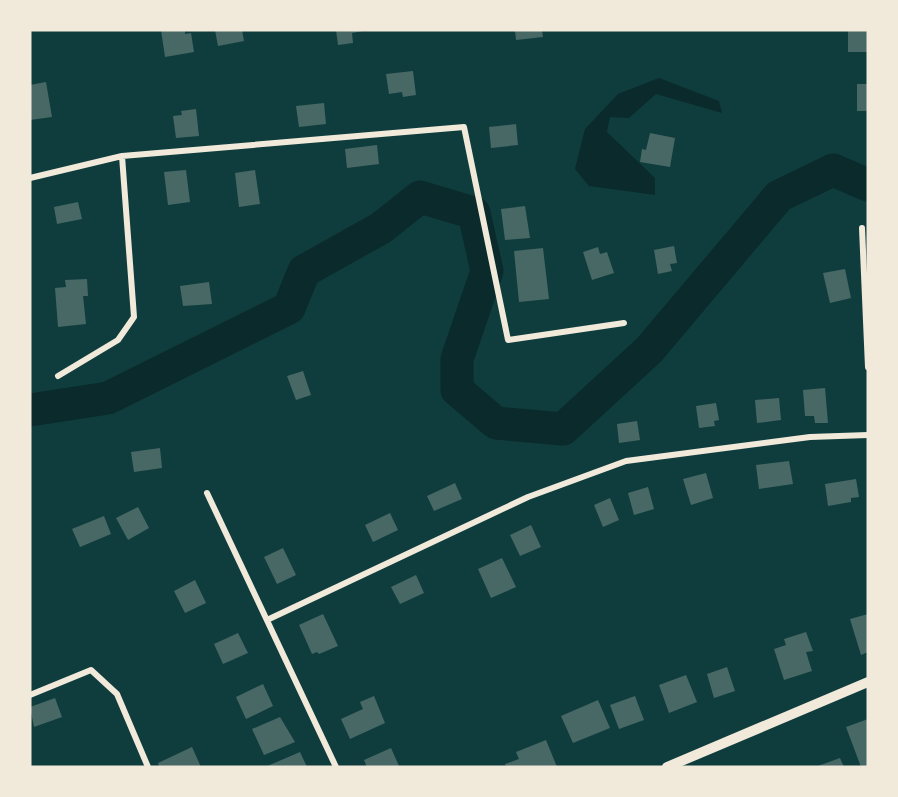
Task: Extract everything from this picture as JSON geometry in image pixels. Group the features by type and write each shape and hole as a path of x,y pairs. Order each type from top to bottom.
{"street":[{"path":"30,178 122,156 464,127 508,340 624,323"},
{"path":"58,376 118,340 134,317 122,156"},
{"path":"862,228 868,367"},
{"path":"267,620 528,497 626,461 810,437 868,435"},
{"path":"207,493 336,767"},
{"path":"30,695 91,670 117,694 148,767"},
{"path":"667,767 868,681"}],"water":[{"path":"659,78 719,101 722,113 656,94 629,118 610,117 607,132 655,178 655,195 589,186 575,169 585,129 618,94"}],"building":[{"path":"161,30 185,30 185,34 191,33 194,52 165,57"},
{"path":"215,30 242,30 244,41 218,46"},
{"path":"336,30 363,31 352,33 353,43 338,45"},
{"path":"515,30 542,30 543,37 516,40"},
{"path":"848,30 868,30 868,52 848,52"},
{"path":"413,71 416,95 403,97 402,92 389,94 386,74"},
{"path":"46,82 52,117 30,120 30,85"},
{"path":"857,84 868,84 868,111 857,111"},
{"path":"324,103 326,124 299,127 296,106"},
{"path":"196,109 199,136 176,138 173,116 182,115 181,111"},
{"path":"516,124 518,145 491,148 489,127"},
{"path":"650,133 675,138 670,167 640,162 642,149 646,150"},
{"path":"377,145 379,164 347,168 345,149"},
{"path":"186,170 190,202 168,205 164,172"},
{"path":"255,170 260,204 239,207 235,173"},
{"path":"78,202 82,219 57,224 54,207"},
{"path":"525,206 530,238 505,240 501,209"},
{"path":"674,246 677,263 670,264 672,271 658,274 654,250"},
{"path":"598,247 600,254 607,252 614,273 592,280 583,252"},
{"path":"543,248 549,299 519,302 514,251"},
{"path":"845,269 851,298 830,303 823,273"},
{"path":"87,279 88,296 83,296 86,324 58,327 55,288 66,287 65,280"},
{"path":"209,282 212,304 183,306 180,286"},
{"path":"303,371 311,395 296,400 287,376"},
{"path":"825,388 828,423 815,423 814,416 805,416 803,390"},
{"path":"779,398 781,420 757,423 755,400"},
{"path":"716,403 719,420 714,421 715,426 699,428 696,406"},
{"path":"637,421 640,440 619,443 617,424"},
{"path":"160,448 162,468 134,472 131,452"},
{"path":"789,461 793,484 759,489 756,465"},
{"path":"706,473 713,498 691,505 683,479"},
{"path":"856,479 859,497 851,498 851,502 828,506 825,484"},
{"path":"455,483 462,499 434,511 427,496"},
{"path":"648,487 654,509 634,515 628,493"},
{"path":"610,498 619,520 603,527 594,505"},
{"path":"138,507 149,528 128,540 116,518"},
{"path":"390,513 398,530 373,542 365,525"},
{"path":"104,516 111,534 80,547 72,529"},
{"path":"531,525 541,547 520,556 510,535"},
{"path":"283,548 296,575 277,584 264,557"},
{"path":"502,558 516,587 491,598 478,569"},
{"path":"416,575 424,593 400,604 391,587"},
{"path":"195,580 206,603 185,613 174,591"},
{"path":"323,614 338,646 319,654 317,652 312,654 299,625"},
{"path":"868,614 868,652 861,655 850,619"},
{"path":"806,632 813,651 806,652 812,671 784,680 774,649 786,645 784,639"},
{"path":"238,633 248,653 223,664 214,644"},
{"path":"727,667 735,691 714,698 707,674"},
{"path":"686,675 697,702 669,713 659,685"},
{"path":"263,684 273,706 246,719 236,697"},
{"path":"374,696 385,723 350,739 341,719 363,709 360,702"},
{"path":"635,696 644,720 619,729 610,705"},
{"path":"55,698 62,717 34,727 30,707"},
{"path":"598,700 610,728 573,743 561,716"},
{"path":"280,717 295,742 264,755 252,729"},
{"path":"868,719 868,767 861,767 846,727"},
{"path":"546,740 557,767 506,767 505,764 519,759 516,752"},
{"path":"192,747 201,767 159,767 158,763"},
{"path":"391,748 399,766 367,767 364,760"},
{"path":"300,752 307,767 265,767"},
{"path":"840,758 844,767 815,767"}],"waterway":[{"path":"30,410 108,398 289,308 304,271 381,228 420,197 474,213 487,271 457,359 457,390 496,423 563,429 649,350 779,196 833,170 868,185"}]}
